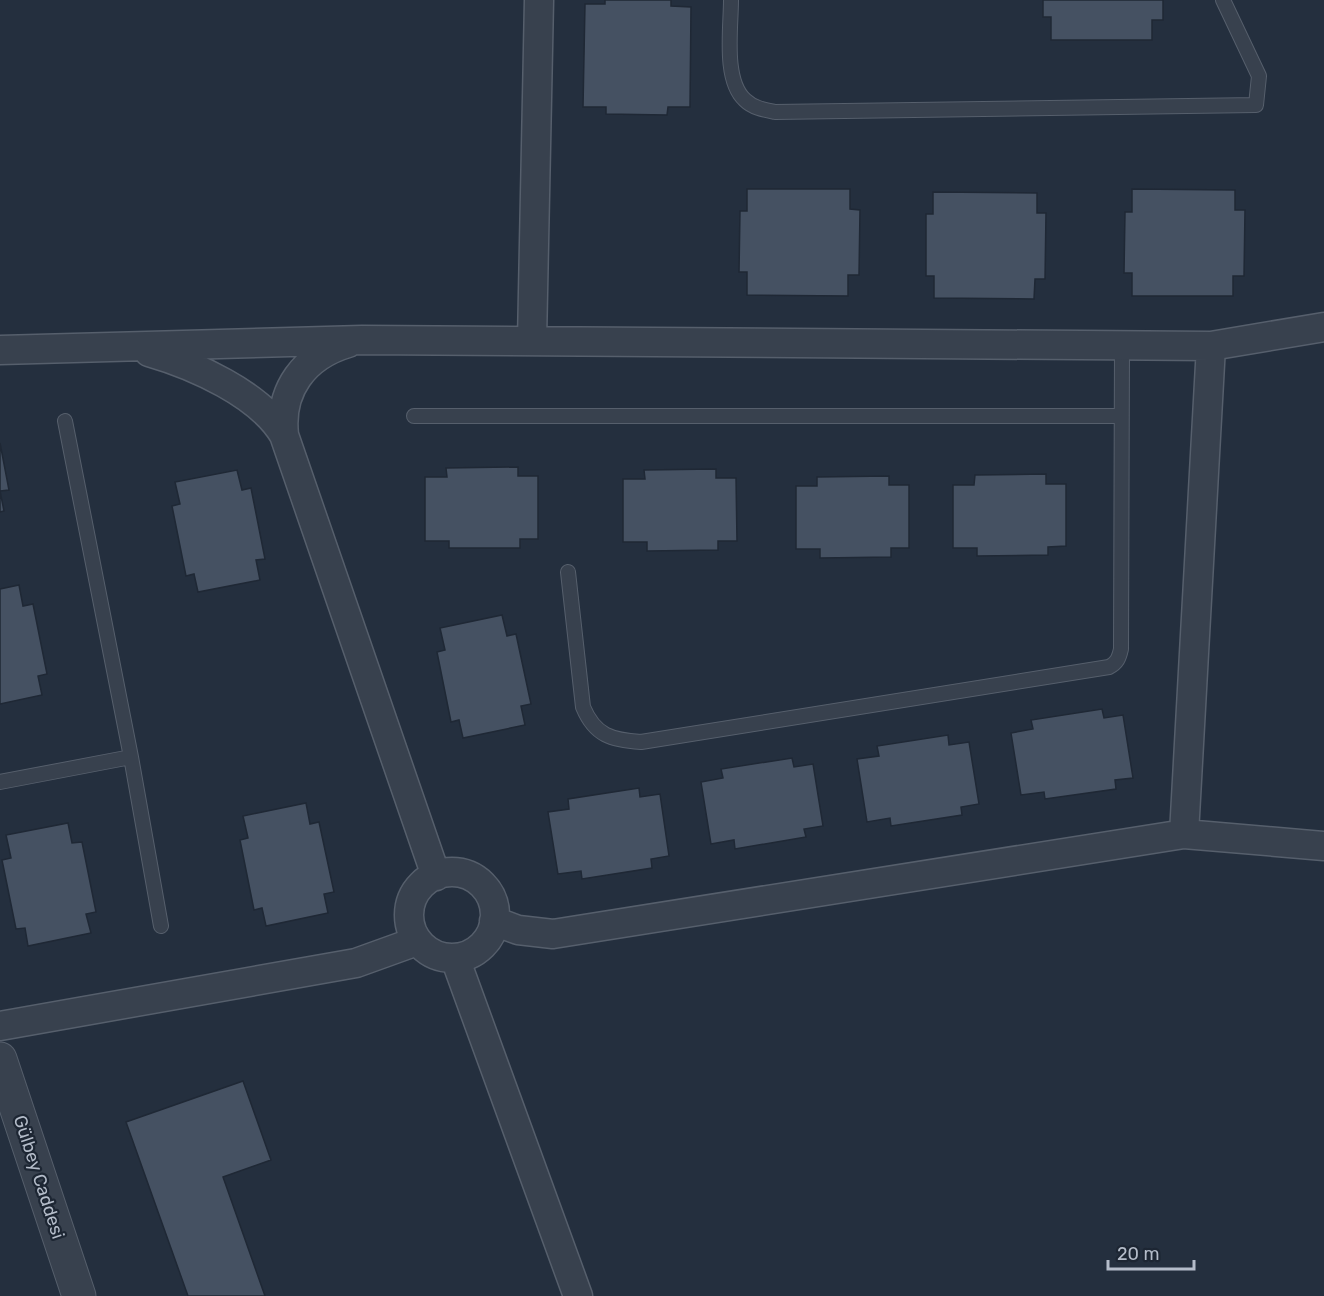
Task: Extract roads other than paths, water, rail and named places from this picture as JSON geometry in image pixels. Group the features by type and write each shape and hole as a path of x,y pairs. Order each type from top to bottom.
{"street":[{"path":"532,341 539,0"},
{"path":"0,350 362,340 1211,346 1324,327"},
{"path":"362,340 324,352 297,377 290,389 282,415 284,435 436,876"},
{"path":"118,346 156,354 209,376 263,409 273,418 284,435"},
{"path":"1184,834 1211,346"},
{"path":"494,921 518,930 554,934 1184,834 1324,846"},
{"path":"462,873 474,878 483,886 494,909 494,921 490,935 481,947 469,955 455,958 440,957 427,951 417,941 411,929 409,916 416,892 425,882 436,876 462,873"},
{"path":"0,1026 356,963 417,941"},
{"path":"455,958 578,1296"},
{"name":"Gülbey Caddesi","path":"0,1059 79,1296"}],"lane":[{"path":"731,0 730,65 732,79 737,91 746,102 760,109 775,112 1256,105 1258,76 1222,0"},
{"path":"568,572 583,707 594,726 607,736 623,741 641,742 1108,667 1115,664 1122,649 1122,346"},
{"path":"414,416 1121,416"},
{"path":"65,421 131,757 161,926"},
{"path":"0,782 131,757"}]}
